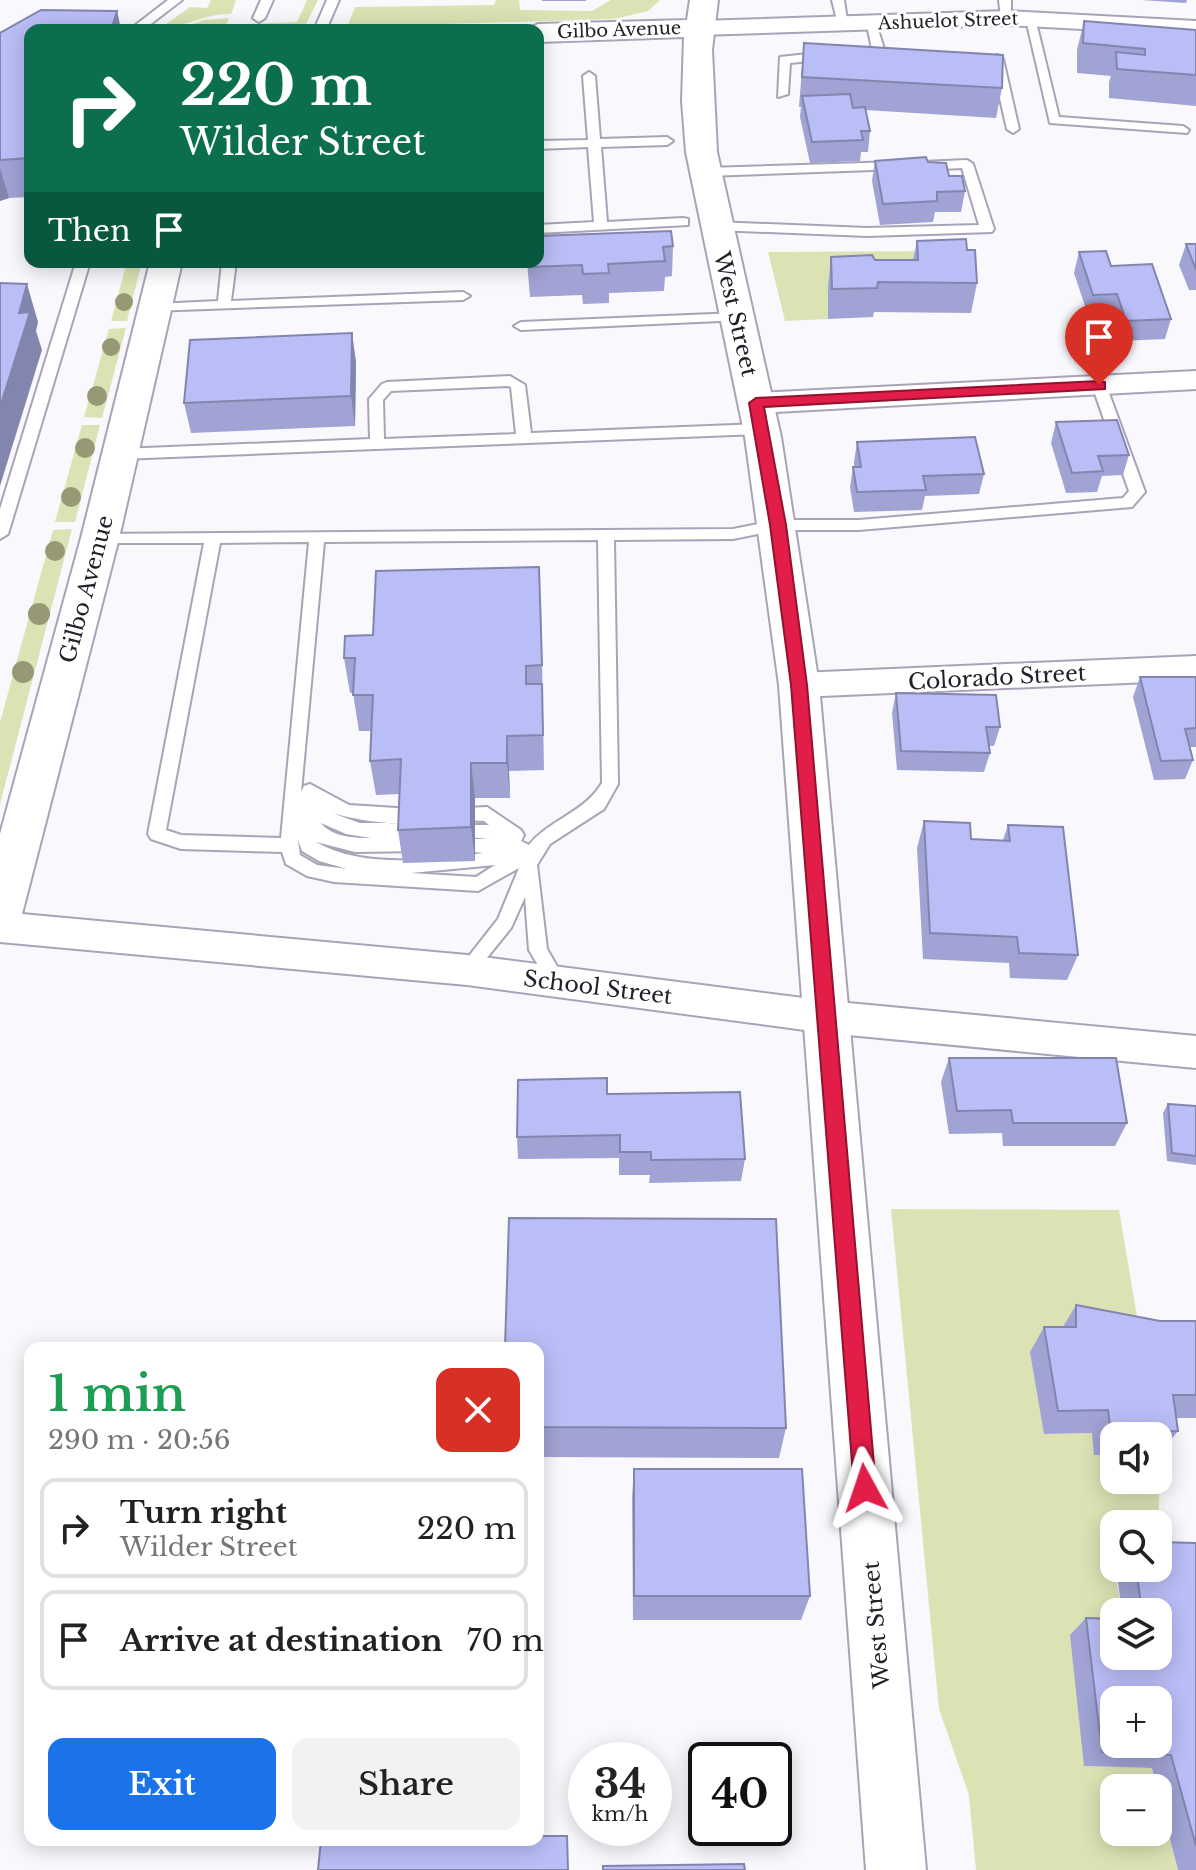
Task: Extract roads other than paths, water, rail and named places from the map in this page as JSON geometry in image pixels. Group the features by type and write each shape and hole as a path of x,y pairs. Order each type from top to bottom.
{"street":[{"name":"Ashuelot Street","path":"702,14 844,24 1014,12 1196,28"},
{"name":"Gilbo Avenue","path":"544,32 702,14"},
{"name":"West Street","path":"702,14 697,96 707,172 699,224 737,317 778,525 799,685 896,1870"},
{"name":"Gilbo Avenue","path":"0,914 100,538 165,268"},
{"path":"758,416 1099,385 1196,380"},
{"name":"Colorado Street","path":"799,685 1196,668"},
{"name":"School Street","path":"0,927 467,970 827,1017 1196,1052"}],"lane":[{"path":"145,24 162,14 176,0"},
{"path":"259,18 267,0"},
{"path":"323,24 333,0"},
{"path":"838,0 844,24"},
{"path":"1014,12 1054,120 1183,130"},
{"path":"870,23 879,52"},
{"path":"782,94 784,60 894,53"},
{"path":"983,58 998,59 1013,129"},
{"path":"589,76 601,226"},
{"path":"544,145 667,141"},
{"path":"544,229 699,224 867,232 987,229 967,164 707,172"},
{"path":"0,534 81,268"},
{"path":"224,305 228,268"},
{"path":"156,308 463,296"},
{"path":"521,326 737,317"},
{"path":"377,443 376,399 380,391 387,387 415,384 510,381 518,385 521,394 524,438"},
{"path":"100,538 733,534 778,525 859,525 1127,503 1137,492 1099,385"},
{"path":"120,454 524,438 758,416"},
{"path":"467,970 505,923 533,856 544,839 598,804 610,784 606,535"},
{"path":"317,536 293,776 289,845 292,859 300,866 324,873 478,884 533,856"},
{"path":"213,537 156,824 157,834 181,842 289,845"},
{"path":"293,776 308,846 327,857 375,864 485,861 533,856"},
{"path":"293,776 320,816 348,830 484,830 533,856"},
{"path":"533,856 538,950 557,982"}]}
